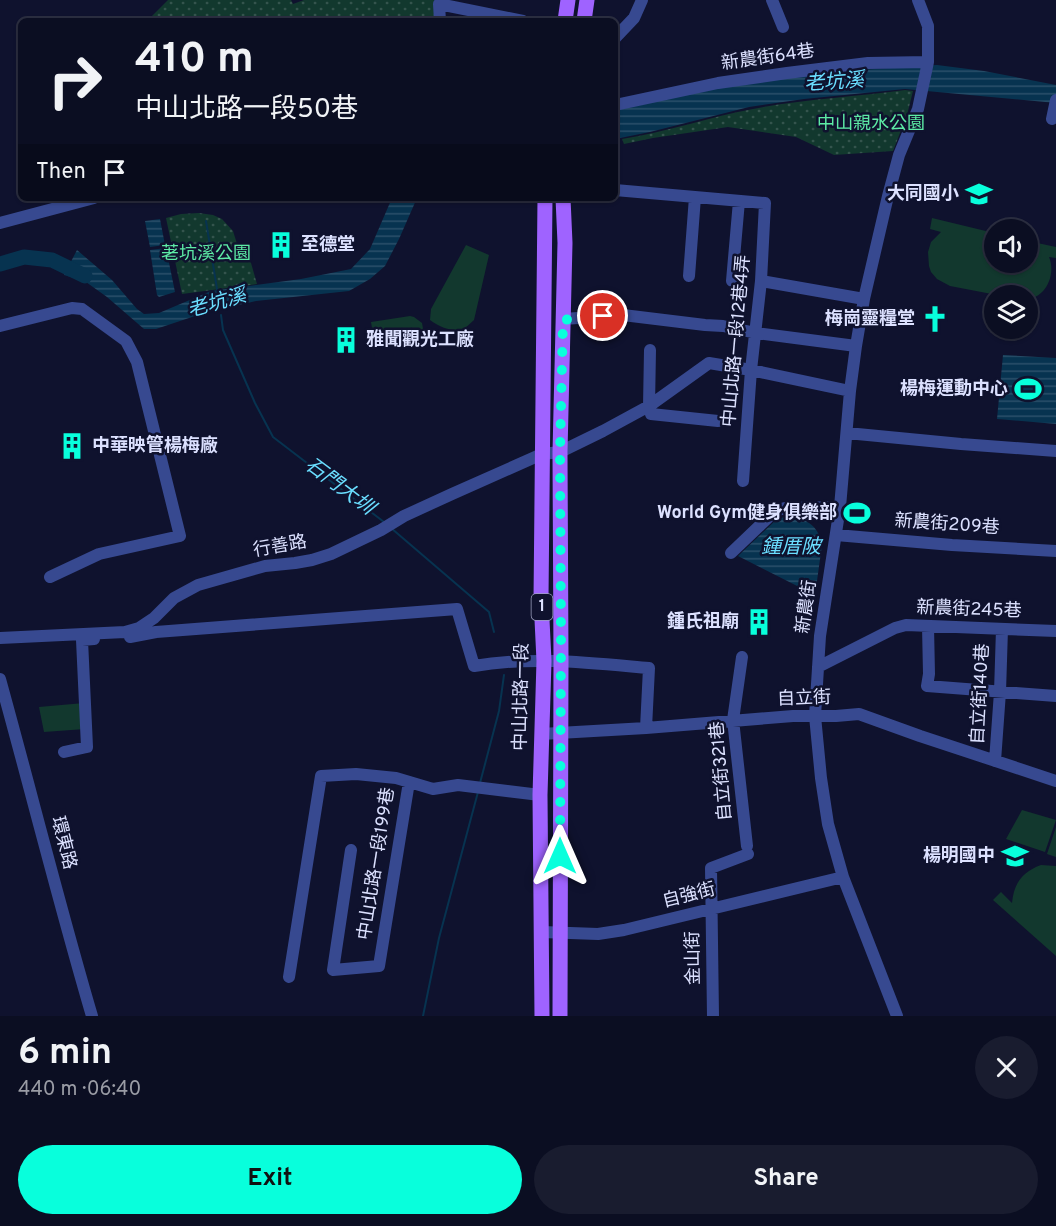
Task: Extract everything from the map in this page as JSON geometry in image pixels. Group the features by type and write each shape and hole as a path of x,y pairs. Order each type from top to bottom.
{"main road":[{"path":"565,18 568,0"},
{"path":"584,18 587,0"},
{"name":"中山北路一段","path":"543,1016 540,795 544,661 541,599 545,201"},
{"name":"1","path":"560,1016 560,452 565,243 563,201"}],"street":[{"path":"618,35 634,18 642,0"},
{"path":"772,0 783,27"},
{"path":"918,0 928,26 928,62"},
{"path":"440,18 438,2 510,18"},
{"name":"新農街","path":"897,1016 843,877 826,816 815,716 820,636 840,507 850,391 864,299 899,154 918,109 928,62"},
{"name":"新農街64巷","path":"618,104 718,83 787,73 868,63 928,62"},
{"path":"618,190 739,201 732,281"},
{"path":"689,276 695,197"},
{"path":"0,223 83,201"},
{"name":"中山北路一段12巷4弄","path":"739,201 765,203 761,281 743,481"},
{"path":"761,281 864,299"},
{"path":"0,326 72,308 82,309 126,341 138,362 180,536 99,554 50,578"},
{"path":"563,320 623,315 705,326 723,326 756,333 856,346"},
{"path":"650,350 649,406 651,414 718,421"},
{"name":"行善路","path":"0,638 125,632 139,628 154,618 174,597 198,585 265,566 312,560 331,554 542,454 560,452 649,406 709,363 752,370"},
{"path":"752,370 850,391"},
{"path":"847,433 1056,451"},
{"path":"731,553 775,511 785,508 840,507"},
{"name":"新農街209巷","path":"836,535 1056,551"},
{"path":"64,752 87,747 82,640 123,638 156,632 457,609 474,666 493,662 561,660 649,668 646,728"},
{"name":"新農街245巷","path":"818,666 895,628 906,625 1056,631"},
{"path":"928,626 927,686 1056,696"},
{"name":"自立街140巷","path":"995,761 1002,629"},
{"name":"自立街321巷","path":"742,657 733,720 747,850"},
{"name":"環東路","path":"0,679 92,1016"},
{"name":"自立街","path":"542,734 733,720 859,714 1056,781"},
{"name":"中山北路一段199巷","path":"289,977 321,776 356,774 396,778 434,789 458,785 540,795"},
{"name":"中山北路一段199巷","path":"351,850 333,970 379,966 408,782"},
{"name":"金山街","path":"713,1016 711,867 747,850"},
{"name":"自強街","path":"542,932 598,934 624,930 843,877"}],"green space":[{"path":"168,0 291,0 293,4 304,0 434,0 435,18 150,18"},
{"name":"中山親水公園","path":"913,91 907,115 893,151 834,155 796,137 728,127 624,144 622,139 737,112 810,100"},
{"name":"荖坑溪公園","path":"199,213 222,219 233,231 238,247 251,263 257,284 182,294 166,218"},
{"path":"932,218 984,231 984,273 1038,273 1038,243 1056,247 1056,258 1049,257 1051,270 1048,283 1038,295 1038,285 984,285 984,293 950,286 937,279 931,272 928,252 931,242 941,232 930,229"},
{"path":"466,245 489,255 474,320 463,330 450,329 430,320 431,309"},
{"path":"410,316 422,323 424,334 420,340 403,347 375,346 371,322"},
{"path":"84,703 85,729 44,732 39,707"},
{"path":"1022,810 1056,820 1045,852 1006,839"},
{"path":"1056,827 1056,857 1047,854"},
{"path":"1041,865 1056,866 1056,956 993,900 1001,892 1012,903 1020,879"}],"water":[{"path":"937,65 984,71 1056,85 1056,103 905,89 749,107 618,138 618,108 724,86 811,73"},
{"path":"391,201 416,201 385,266 370,279 349,291 256,301 207,312 156,329 144,329 86,282 64,275 77,250 112,280 137,309 144,314 159,313 211,291 301,279 351,269 370,249"},
{"path":"160,219 165,245 150,247 145,221"},
{"path":"166,248 175,292 159,297 150,250"},
{"name":"楊梅運動中心","path":"1003,355 1056,358 1056,424 997,419"},
{"name":"鍾厝陂","path":"794,516 813,526 821,539 815,595 738,556 776,520"}],"waterway":[{"name":"石門大圳","path":"206,221 217,289"},
{"name":"老坑溪","path":"0,264 24,257 52,260 85,276"},
{"name":"石門大圳","path":"221,315 223,330 255,403 273,437 384,522"},
{"name":"石門大圳","path":"391,528 489,612 494,632"},
{"name":"石門大圳","path":"480,783 499,711 504,675"},
{"name":"石門大圳","path":"423,1016 439,938 478,792"}],"place":[{"name":"大同國小","path":"979,194"},
{"name":"至德堂","path":"281,245"},
{"name":"梅崗靈糧堂","path":"935,319"},
{"name":"雅聞觀光工廠","path":"346,340"},
{"name":"楊梅運動中心","path":"1028,389"},
{"name":"中華映管楊梅廠","path":"72,446"},
{"name":"World Gym健身俱樂部","path":"857,513"},
{"name":"鍾氏祖廟","path":"759,622"},
{"name":"楊明國中","path":"1015,856"}],"route":[{"path":"560,856 560,452 563,320 603,316"}]}
